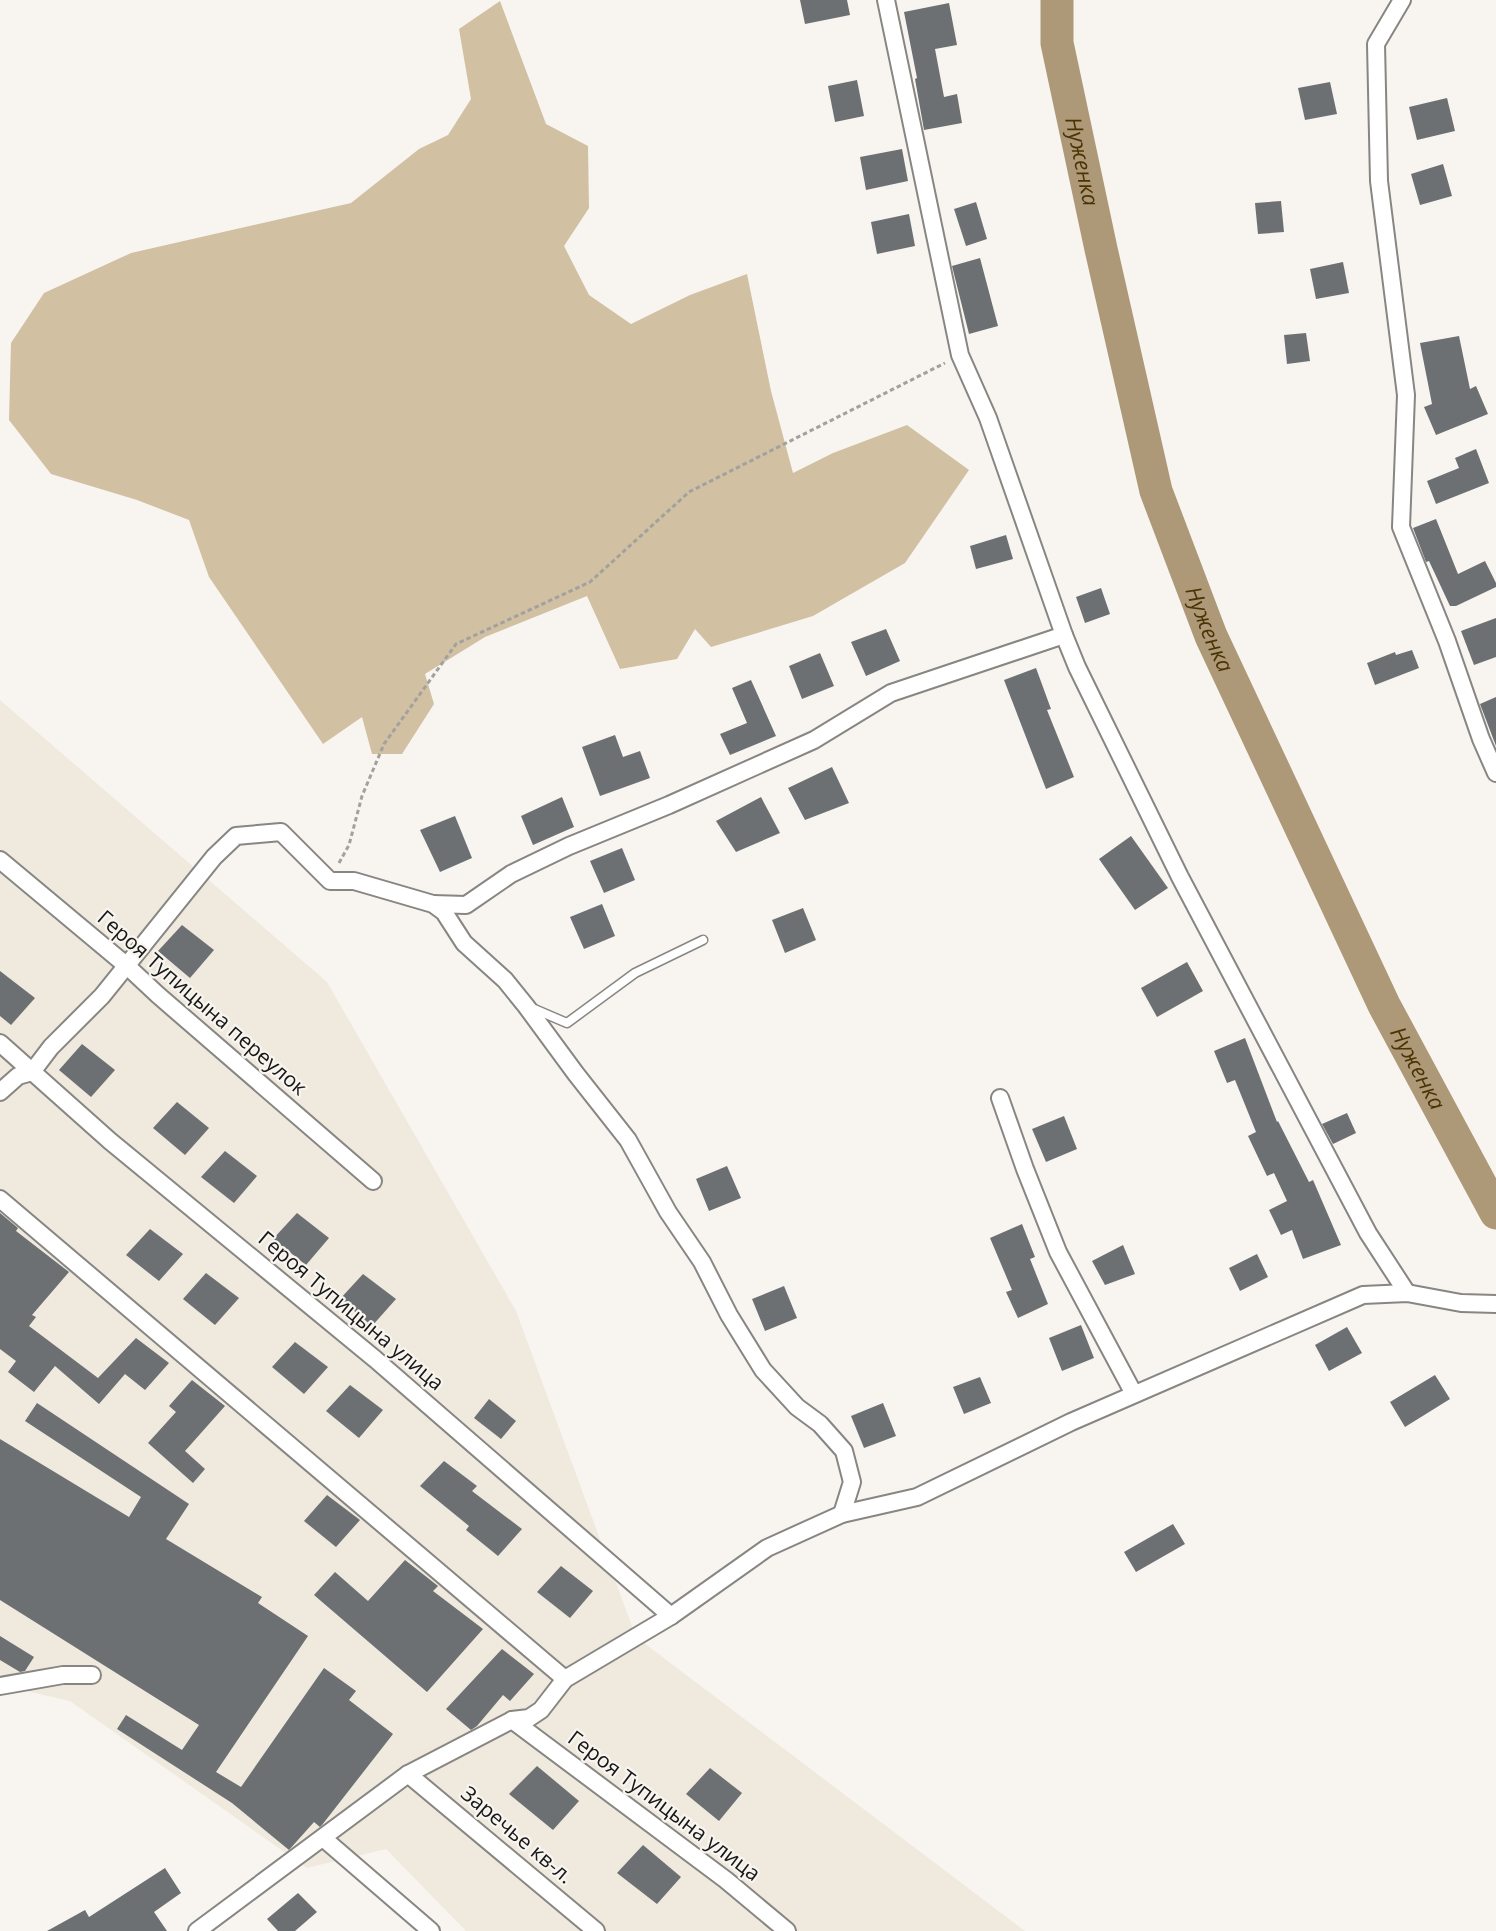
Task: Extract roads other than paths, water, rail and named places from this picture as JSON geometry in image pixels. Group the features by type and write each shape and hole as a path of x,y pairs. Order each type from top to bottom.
{"street":[{"path":"886,0 960,355 988,418 1064,635 1077,667 1185,888 1368,1233 1407,1293"},
{"path":"1402,0 1376,44 1379,181 1406,395 1401,527 1447,641 1496,773"},
{"path":"0,1092 18,1076 32,1072 51,1047 102,996 214,857 236,836 281,832 330,881 354,881 433,904 466,905 511,874 569,846 669,805 814,740 891,693 1064,635"},
{"name":"Героя Тупицына переулок","path":"0,860 127,966 373,1181"},
{"path":"433,904 444,912 464,943 505,980 628,1140 668,1212 702,1262 729,1315 763,1370 797,1407 820,1424 844,1451 852,1482 842,1514"},
{"name":"Героя Тупицына улица","path":"0,1043 110,1141 384,1367 671,1616"},
{"path":"1000,1098 1025,1170 1058,1252 1134,1394"},
{"path":"0,1199 565,1678"},
{"path":"197,1931 408,1773 512,1720 529,1718 541,1710 565,1678 671,1616 766,1548 842,1514 917,1497 1071,1422 1362,1295 1407,1293 1461,1303 1496,1304"},
{"path":"0,1686 63,1675 92,1675"},
{"name":"Героя Тупицына улица","path":"512,1720 726,1880 787,1931"},
{"name":"Заречье кв-л.","path":"408,1773 596,1931"},
{"path":"323,1838 431,1931"}],"lane":[{"path":"526,1006 567,1023 635,973 703,940"}],"waterway":[{"name":"Нуженка","path":"1057,0 1057,43 1156,491 1211,636 1384,1005 1496,1213"}]}
